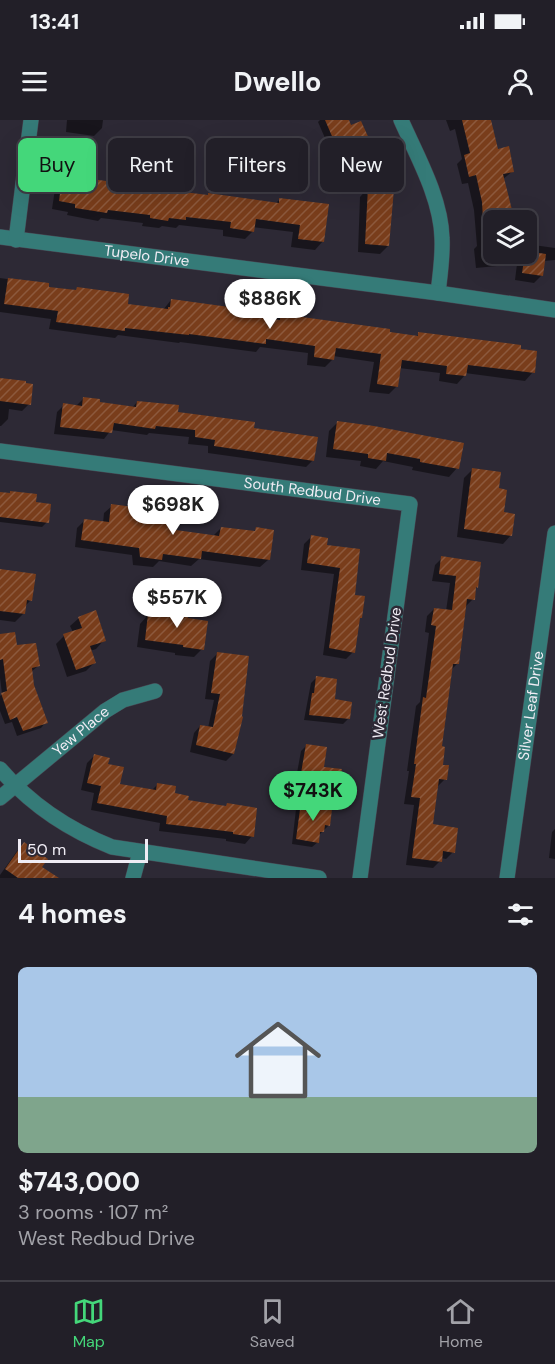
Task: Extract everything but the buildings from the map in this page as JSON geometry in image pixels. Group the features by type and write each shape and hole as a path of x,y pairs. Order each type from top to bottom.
{"street":[{"path":"16,240 31,120"},
{"path":"401,120 439,212 442,237 438,293"},
{"name":"Tupelo Drive","path":"0,237 555,310"},
{"name":"South Redbud Drive","path":"0,451 410,504"},
{"name":"West Redbud Drive","path":"360,878 410,504"},
{"name":"Silver Leaf Drive","path":"507,878 548,646 555,533"},
{"name":"Yew Place","path":"0,798 105,711 123,700 155,691"},
{"path":"0,769 15,786 63,824 112,848 319,878"},
{"path":"133,878 140,852"}]}
